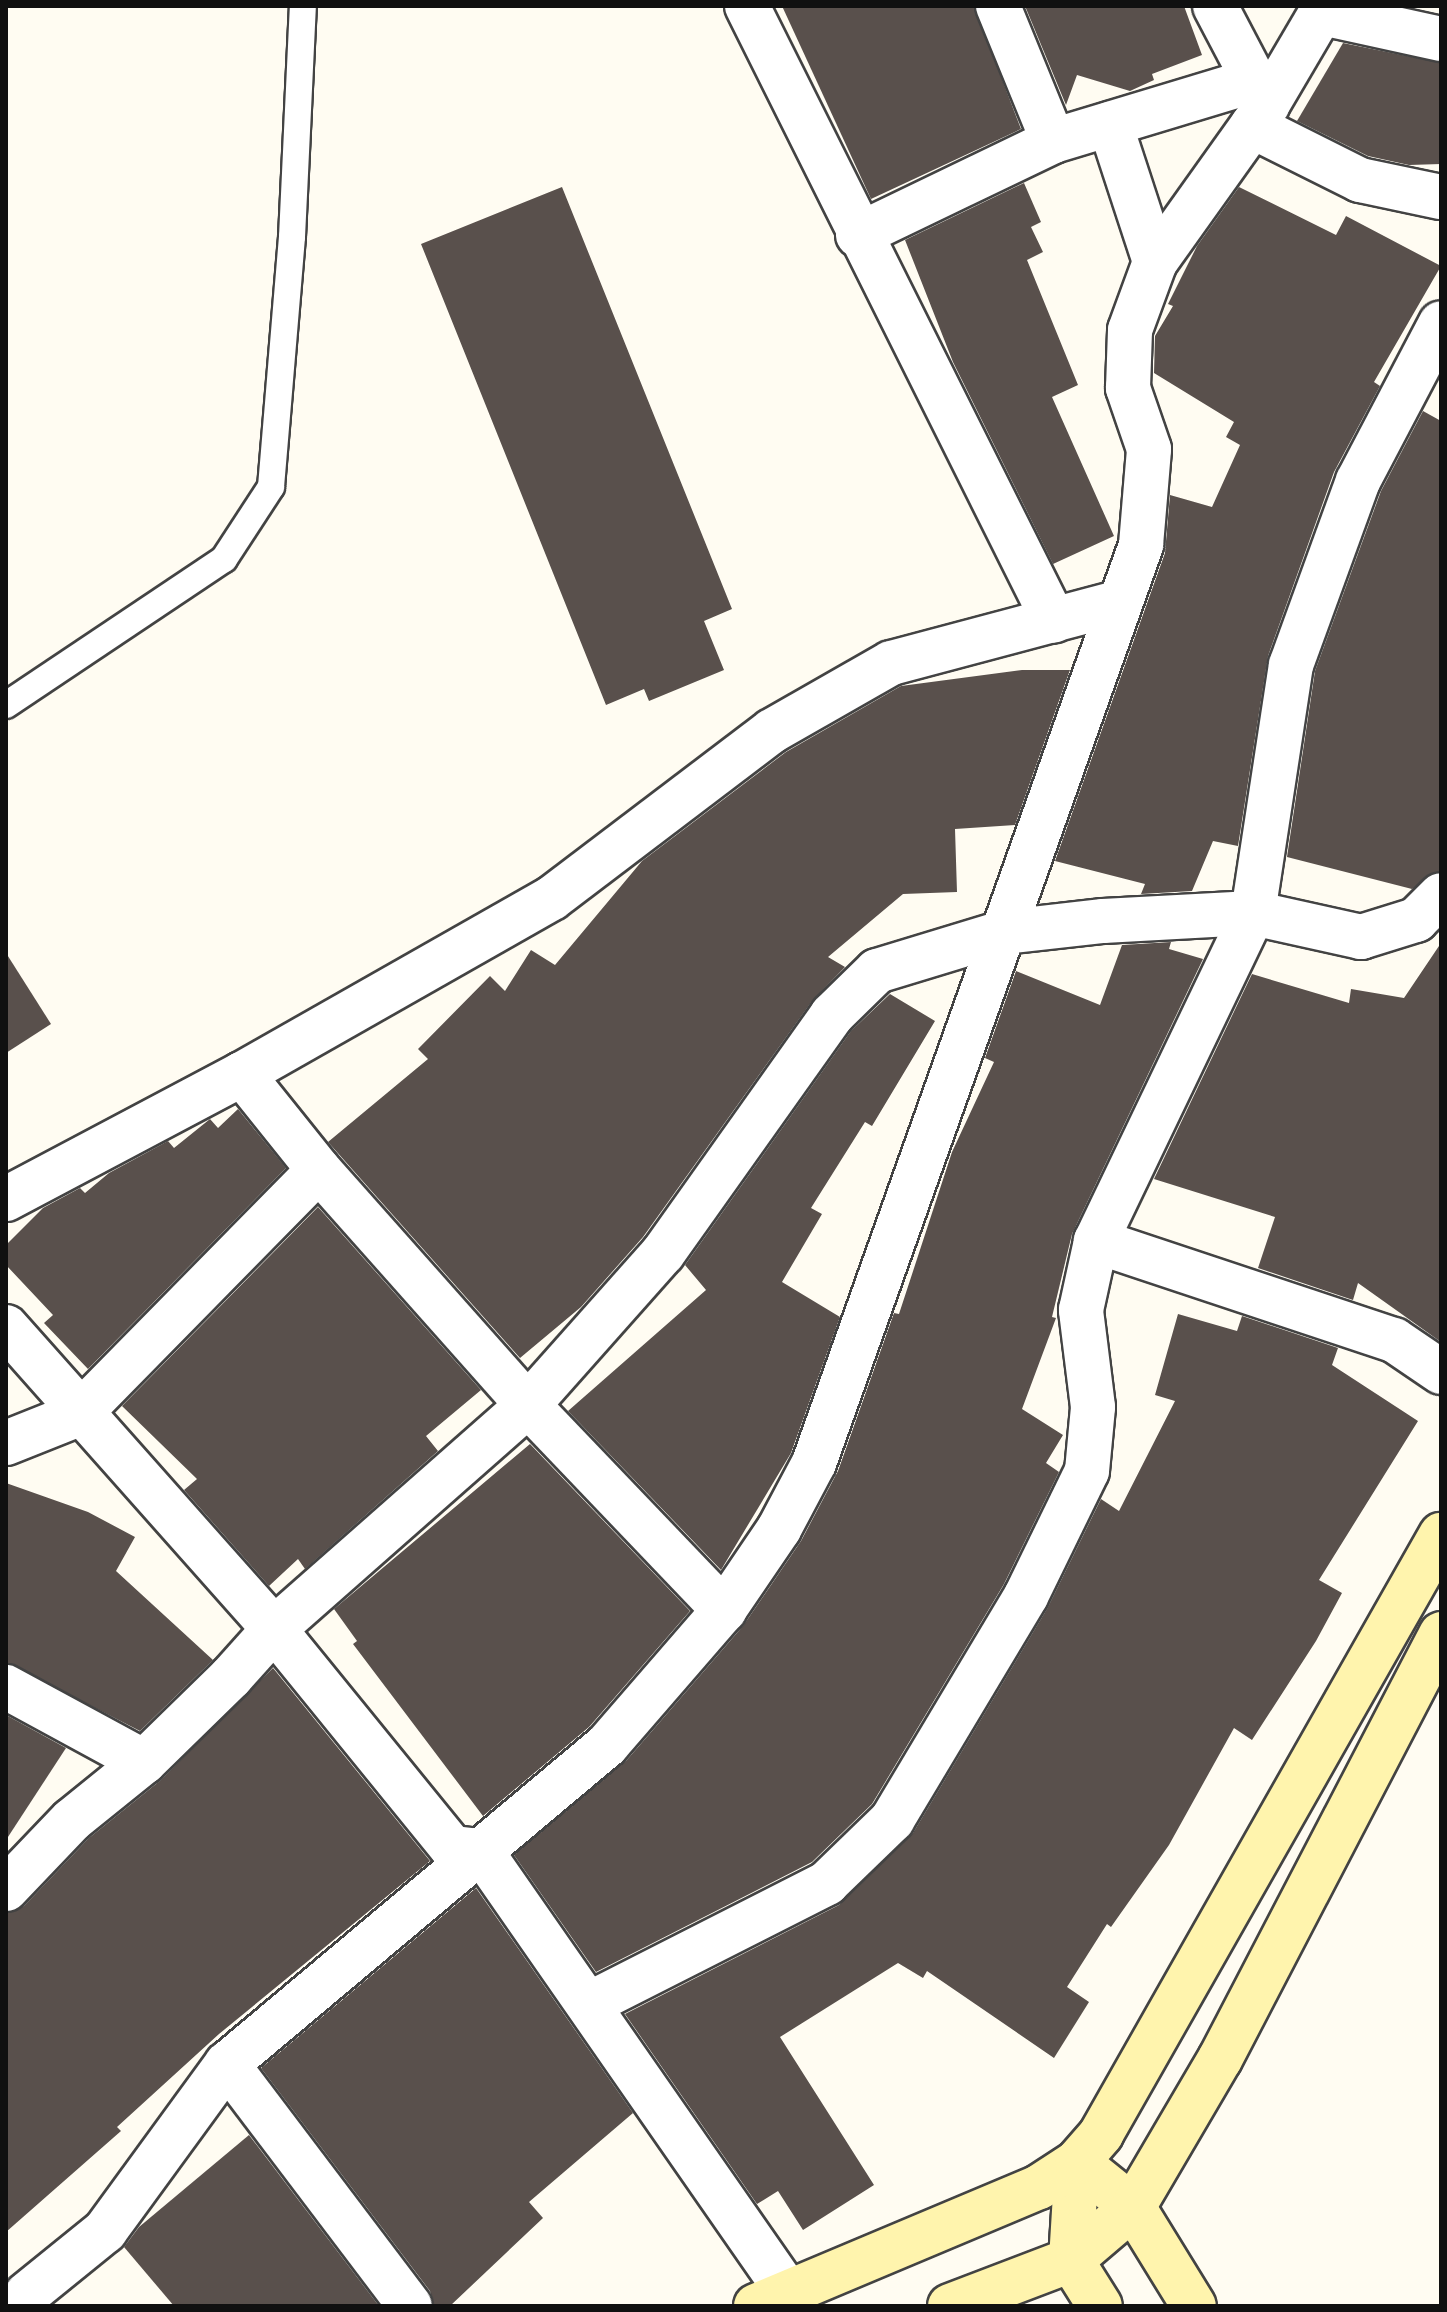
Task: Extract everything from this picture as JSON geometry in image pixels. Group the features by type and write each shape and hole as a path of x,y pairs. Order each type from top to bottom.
{"street":[{"path":"747,6 858,235 1054,621"},
{"path":"998,6 1053,141"},
{"path":"1215,6 1258,104 1360,180 1441,197"},
{"path":"22,2292 105,2231 227,2064 607,1745 724,1610 779,1529 814,1463 1005,932 1117,603 1141,545 1149,449 1128,388 1130,330 1155,262 1323,10 1441,39"},
{"path":"858,235 1053,141 1110,124 1258,104"},
{"path":"1110,124 1155,262"},
{"path":"589,2004 827,1883 892,1820 1026,1596 1087,1471 1093,1407 1081,1310 1096,1241 1253,913 1291,665 1358,481 1441,323"},
{"path":"6,1199 242,1074 552,898 772,731 891,663 1117,603"},
{"path":"6,1889 72,1820 144,1762 274,1629 528,1405 663,1253 832,1015 877,971 1005,932 1253,913 1361,937 1416,920 1441,895"},
{"path":"242,1074 319,1170 528,1405 724,1610"},
{"path":"6,1443 79,1414 319,1170"},
{"path":"1096,1241 1394,1340 1441,1372"},
{"path":"6,1327 79,1414 274,1629 452,1848 481,1851 589,2004 772,2300 1039,2187 1077,2162 1101,2134 1441,1535"},
{"path":"950,2306 1071,2260 1133,2207 1220,2059 1441,1634"},
{"path":"6,1687 144,1762"},
{"path":"227,2064 410,2306"},
{"path":"1077,2162 1133,2207 1194,2306"},
{"path":"1077,2162 1071,2260 1100,2306"}],"lane":[{"path":"6,705 224,559 271,487 292,237 303,6"}],"building":[{"path":"782,6 974,6 1021,129 871,199"},
{"path":"1025,6 1184,6 1202,55 1152,74 1154,80 1130,91 1077,75 1066,105"},
{"path":"1343,43 1441,63 1441,164 1409,165 1368,156 1297,121"},
{"path":"1024,183 1041,222 1031,227 1043,252 1027,260 1078,385 1052,397 1114,536 1053,564 953,362 905,240"},
{"path":"562,187 732,609 704,621 724,670 649,701 644,689 606,705 421,244"},
{"path":"1239,187 1336,235 1346,216 1441,266 1374,382 1380,386 1334,472 1268,656 1238,846 1213,841 1192,891 1141,894 1145,884 1055,861 1165,553 1170,495 1212,507 1240,445 1226,437 1234,422 1154,373 1155,336 1173,306 1168,304 1197,246"},
{"path":"1423,411 1441,421 1441,871 1412,889 1287,857 1315,671 1381,491"},
{"path":"1022,670 1070,670 1015,825 955,829 957,892 903,894 828,957 845,967 812,1001 643,1237 581,1307 520,1358 328,1142 428,1059 418,1049 490,976 505,991 531,950 555,965 642,861 786,752 901,686"},
{"path":"1171,942 1169,949 1203,959 1072,1234 1052,1317 1056,1318 1022,1409 1063,1435 1046,1463 1059,1472 1004,1584 872,1804 812,1862 596,1972 514,1855 626,1761 743,1626 801,1541 838,1471 894,1313 899,1314 952,1152 994,1062 985,1058 1016,971 1100,1005 1122,945"},
{"path":"1441,943 1441,1342 1358,1283 1353,1300 1258,1268 1275,1217 1154,1179 1252,974 1349,1003 1351,989 1404,998"},
{"path":"6,953 51,1024 6,1053"},
{"path":"890,994 935,1021 872,1126 865,1122 811,1208 822,1214 782,1282 840,1317 791,1453 721,1570 568,1411 706,1290 685,1265 851,1031"},
{"path":"238,1109 286,1168 88,1369 44,1323 53,1315 6,1265 6,1245 43,1208 80,1188 85,1193 109,1173 168,1141 174,1148 210,1119 218,1128"},
{"path":"318,1207 481,1390 426,1436 438,1451 305,1569 298,1559 269,1586 184,1490 197,1479 122,1406"},
{"path":"1178,1314 1237,1331 1242,1316 1338,1348 1332,1365 1418,1421 1319,1580 1342,1593 1316,1641 1252,1740 1234,1728 1169,1845 1111,1927 1107,1924 1067,1987 1089,2002 1054,2058 927,1971 923,1978 898,1963 780,2037 874,2185 803,2230 778,2191 757,2204 625,2014 839,1905 913,1833 1047,1609 1101,1499 1119,1511 1175,1401 1155,1395"},
{"path":"530,1444 690,1611 589,1727 483,1816 353,1644 357,1641 334,1609"},
{"path":"6,1483 88,1512 135,1537 116,1571 213,1660 140,1731 6,1662"},
{"path":"273,1668 430,1861 219,2034 117,2127 121,2131 6,2232 6,1913 24,1906 89,1838 161,1780"},
{"path":"6,1715 66,1748 6,1840"},
{"path":"476,1888 633,2113 529,2202 543,2218 450,2306 434,2306 430,2291 261,2068"},
{"path":"249,2135 379,2306 174,2306 124,2247 139,2227"}]}
